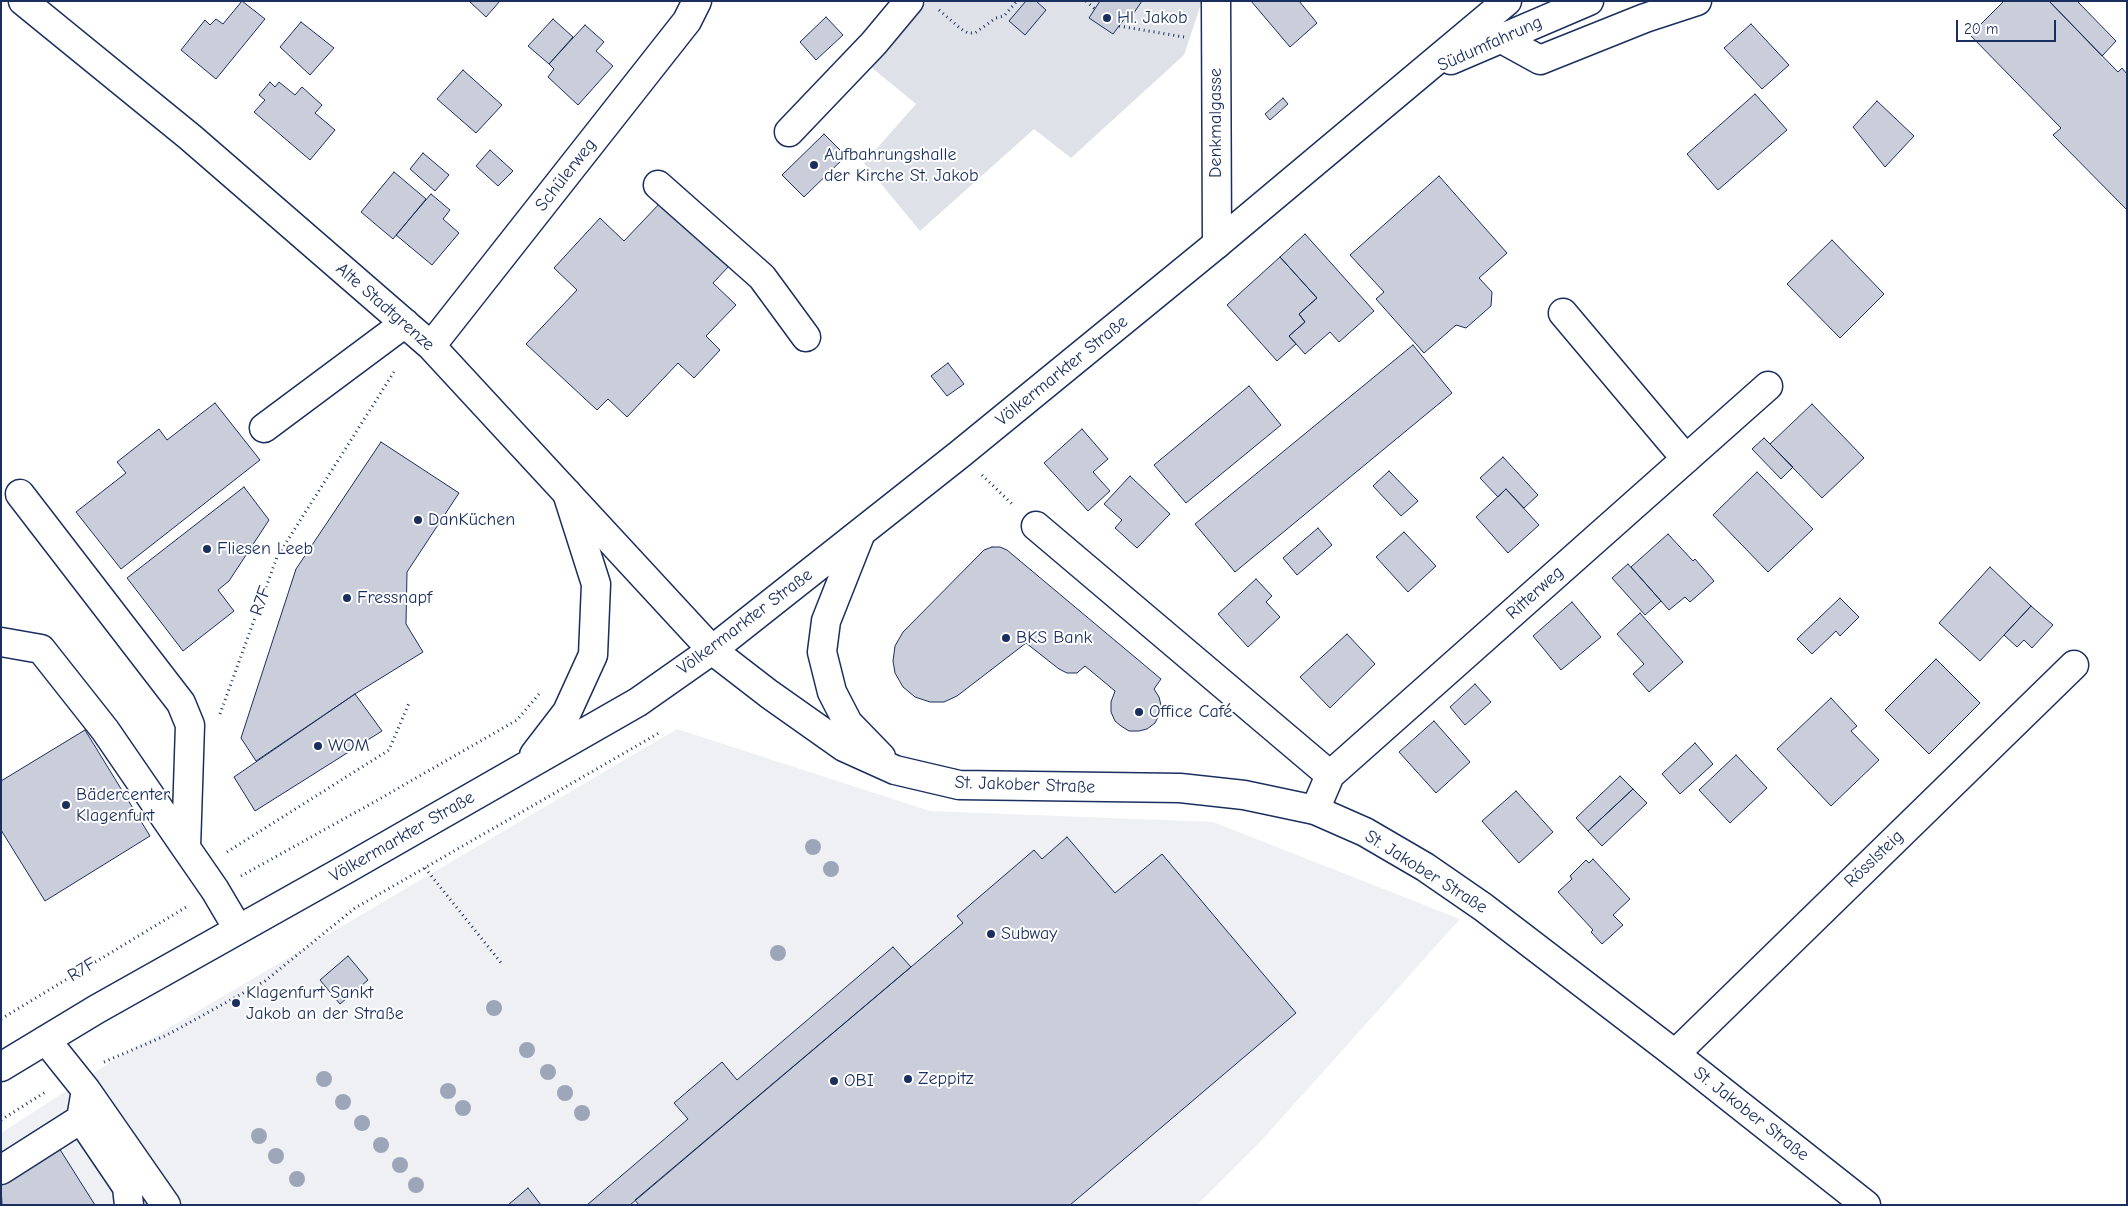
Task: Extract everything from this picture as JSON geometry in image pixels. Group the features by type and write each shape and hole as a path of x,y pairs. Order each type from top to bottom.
{"main road":[{"name":"Schülerweg","path":"431,346 687,21 697,1"},
{"path":"789,132 874,43 909,1"},
{"name":"Denkmalgasse","path":"1216,1 1217,244"},
{"name":"Völkermarkter Straße","path":"1,1067 238,929 638,702 712,650 960,454 1217,244 1506,1"},
{"name":"Südumfahrung","path":"1418,75 1500,38 1590,1"},
{"path":"1500,38 1540,60 1645,18 1697,1"},
{"name":"Alte Stadtgrenze","path":"37,5 431,346 712,650"},
{"path":"658,185 762,277 806,337"},
{"path":"1562,313 1686,459"},
{"path":"264,428 405,323"},
{"name":"Ritterweg","path":"1315,810 1330,775 1768,386"},
{"path":"526,765 567,712 593,655 596,584 567,493"},
{"path":"20,494 181,703 190,725 188,769 201,869"},
{"path":"1036,526 1330,775"},
{"path":"860,534 826,621 822,652 832,692 848,723 895,770"},
{"path":"1,642 40,649 105,730 201,869 238,929"},
{"name":"St. Jakober Straße","path":"712,650 769,694 844,747 895,770 959,786 1180,788 1244,795 1315,810 1365,832 1425,867 1483,907 1675,1054 1866,1205"},
{"name":"Rösslsteig","path":"1675,1054 2074,664"},
{"path":"46,1040 80,1083 166,1205"},
{"path":"80,1083 81,1119 127,1187 129,1205"},
{"path":"1,1170 81,1119"}],"path":[{"path":"935,7 961,29 968,33 975,33 996,18 1004,16 1017,1"},
{"path":"1086,1 1095,9"},
{"path":"1119,26 1216,43"},
{"name":"R7F","path":"219,716 277,557 403,357 431,346"},
{"path":"960,454 1036,526"},
{"name":"R7F","path":"1,1019 201,869 376,801 517,720 542,690"},
{"path":"201,869 389,750 409,703"},
{"path":"1,1120 80,1083 265,982 355,908 659,733"},
{"path":"425,868 502,964"}],"shaded area":[{"path":"927,1 1202,1 1184,55 1071,158 1034,129 920,231 864,163 916,104 871,67"},
{"path":"677,729 930,811 1213,822 1460,919 1261,1141 1197,1205 1,1205 1,1133 106,1065"}],"building":[{"path":"242,1 265,19 216,79 181,50 205,20 210,25 216,19 223,24"},
{"path":"469,1 500,1 486,17"},
{"path":"1026,1 1036,1 1046,10 1025,35 1009,21"},
{"name":"Hl. Jakob","path":"1100,1 1142,1 1129,20 1125,18 1113,34 1089,18"},
{"path":"1251,1 1299,1 1317,23 1290,47"},
{"path":"2004,1 2049,1 2118,72 2122,68 2127,74 2127,210 2053,135 2061,128 1970,35"},
{"path":"2049,1 2077,1 2116,41 2102,56"},
{"path":"826,17 843,35 816,60 800,42"},
{"path":"553,19 573,37 549,64 528,46"},
{"path":"301,22 334,48 310,75 280,47"},
{"path":"1751,24 1789,65 1762,89 1724,48"},
{"path":"585,25 604,42 596,51 613,66 578,105 548,77 554,69 549,64"},
{"path":"463,70 502,105 476,133 437,99"},
{"path":"270,82 275,87 279,82 295,95 302,87 322,105 315,113 335,130 310,160 254,112 265,100 259,95"},
{"path":"1755,94 1787,130 1718,190 1687,154"},
{"path":"1283,98 1288,104 1270,120 1265,114"},
{"path":"1877,101 1914,136 1885,167 1853,127"},
{"name":"Aufbahrungshalle der Kirche St. Jakob","path":"824,134 846,156 804,197 782,175"},
{"path":"490,150 513,171 498,186 476,166"},
{"path":"423,153 449,175 435,191 410,169"},
{"path":"394,172 426,199 393,239 361,212"},
{"path":"1439,176 1507,253 1479,278 1492,292 1491,306 1466,328 1456,325 1424,353 1376,299 1384,292 1350,255"},
{"path":"431,194 450,210 443,219 459,233 432,265 396,235"},
{"path":"661,202 729,266 713,283 736,305 706,336 720,350 694,378 678,363 627,417 608,399 597,410 526,344 577,290 554,268 600,218 624,241"},
{"path":"1305,234 1374,311 1339,342 1330,332 1305,354 1289,336 1305,322 1299,314 1317,298 1280,257"},
{"path":"1832,240 1884,294 1840,338 1787,284"},
{"path":"1280,257 1317,298 1299,314 1305,322 1289,336 1296,344 1277,361 1227,305"},
{"path":"1413,345 1452,393 1235,572 1195,524"},
{"path":"948,363 964,384 947,396 931,376"},
{"path":"1249,386 1281,425 1186,503 1154,465"},
{"path":"215,403 260,460 121,569 76,512 126,473 117,462 159,429 167,440"},
{"path":"1812,404 1864,458 1822,498 1770,444"},
{"path":"1082,429 1108,459 1093,472 1110,491 1088,511 1044,463"},
{"path":"1764,438 1793,467 1781,479 1752,449"},
{"name":"Fressnapf","path":"381,442 459,493 407,572 406,624 423,652 355,694 256,761 241,738 296,569"},
{"path":"1503,457 1538,495 1524,508 1506,489 1498,497 1480,478"},
{"path":"1389,471 1418,501 1401,516 1373,486"},
{"path":"1757,472 1813,529 1768,572 1713,515"},
{"path":"1130,476 1170,514 1137,548 1115,528 1122,520 1104,504"},
{"name":"Fliesen Leeb","path":"244,487 269,520 229,581 218,590 234,611 183,651 127,578"},
{"path":"1506,489 1539,525 1508,553 1476,517"},
{"path":"1318,528 1332,545 1297,575 1283,558"},
{"path":"1404,532 1436,566 1408,592 1376,557"},
{"path":"1668,534 1693,561 1695,559 1714,581 1690,602 1685,597 1669,610 1631,567"},
{"name":"BKS Bank","path":"1000,547 1007,550 1161,679 1154,689 1161,705 1155,723 1147,729 1129,731 1115,721 1111,712 1111,702 1115,691 1085,666 1077,673 1067,673 1026,643 957,696 944,702 930,702 915,697 903,687 895,673 893,661 895,646 903,632 984,550"},
{"path":"1628,564 1661,601 1645,615 1612,578"},
{"path":"1990,567 2031,606 1980,661 1939,623"},
{"path":"1256,579 1272,596 1266,602 1280,617 1248,647 1218,614"},
{"path":"1840,598 1859,617 1840,636 1836,631 1812,654 1797,639"},
{"path":"1572,602 1601,637 1561,670 1533,636"},
{"path":"2031,606 2053,625 2032,648 2024,640 2017,647 2004,635"},
{"path":"1640,613 1683,662 1649,692 1633,674 1644,664 1617,634"},
{"path":"1347,634 1375,664 1330,708 1300,677"},
{"path":"1936,659 1980,703 1929,754 1885,710"},
{"path":"1475,684 1491,702 1465,725 1450,707"},
{"name":"WOM","path":"355,694 382,731 255,811 234,777"},
{"path":"1831,698 1857,726 1851,731 1879,760 1831,806 1777,749"},
{"path":"1434,721 1470,762 1436,793 1399,752"},
{"name":"Bädercenter Klagenfurt","path":"85,730 150,836 45,901 1,830 1,781"},
{"path":"1695,743 1713,764 1680,794 1662,774"},
{"path":"1736,755 1767,788 1730,823 1699,790"},
{"path":"1620,776 1633,789 1588,831 1576,818"},
{"path":"1633,789 1647,803 1602,846 1588,831"},
{"path":"1516,791 1553,832 1519,863 1482,821"},
{"path":"1067,837 1115,893 1162,854 1296,1013 1070,1205 639,1205 635,1200 963,923 957,916 1034,850 1042,859"},
{"path":"1593,859 1630,899 1613,915 1623,925 1602,944 1591,932 1593,930 1558,892 1572,879 1570,876 1586,860 1589,863"},
{"path":"893,947 911,967 630,1205 587,1205 688,1119 674,1103 722,1062 737,1080"},
{"path":"348,956 368,980 340,1004 320,980"},
{"path":"59,1148 95,1205 2,1205 1,1185"},
{"path":"528,1188 541,1205 508,1205"}],"place":[{"name":"Hl. Jakob","path":"1107,18"},
{"name":"Aufbahrungshalle der Kirche St. Jakob","path":"814,165"},
{"name":"DanKüchen","path":"418,520"},
{"name":"Fliesen Leeb","path":"207,549"},
{"name":"Fressnapf","path":"347,598"},
{"name":"BKS Bank","path":"1006,638"},
{"name":"Office Café","path":"1139,712"},
{"name":"WOM","path":"318,746"},
{"name":"Bädercenter Klagenfurt","path":"66,805"},
{"name":"Subway","path":"991,934"},
{"name":"Klagenfurt Sankt Jakob an der Straße","path":"236,1003"},
{"name":"Zeppitz","path":"908,1079"},
{"name":"OBI","path":"834,1081"}]}
